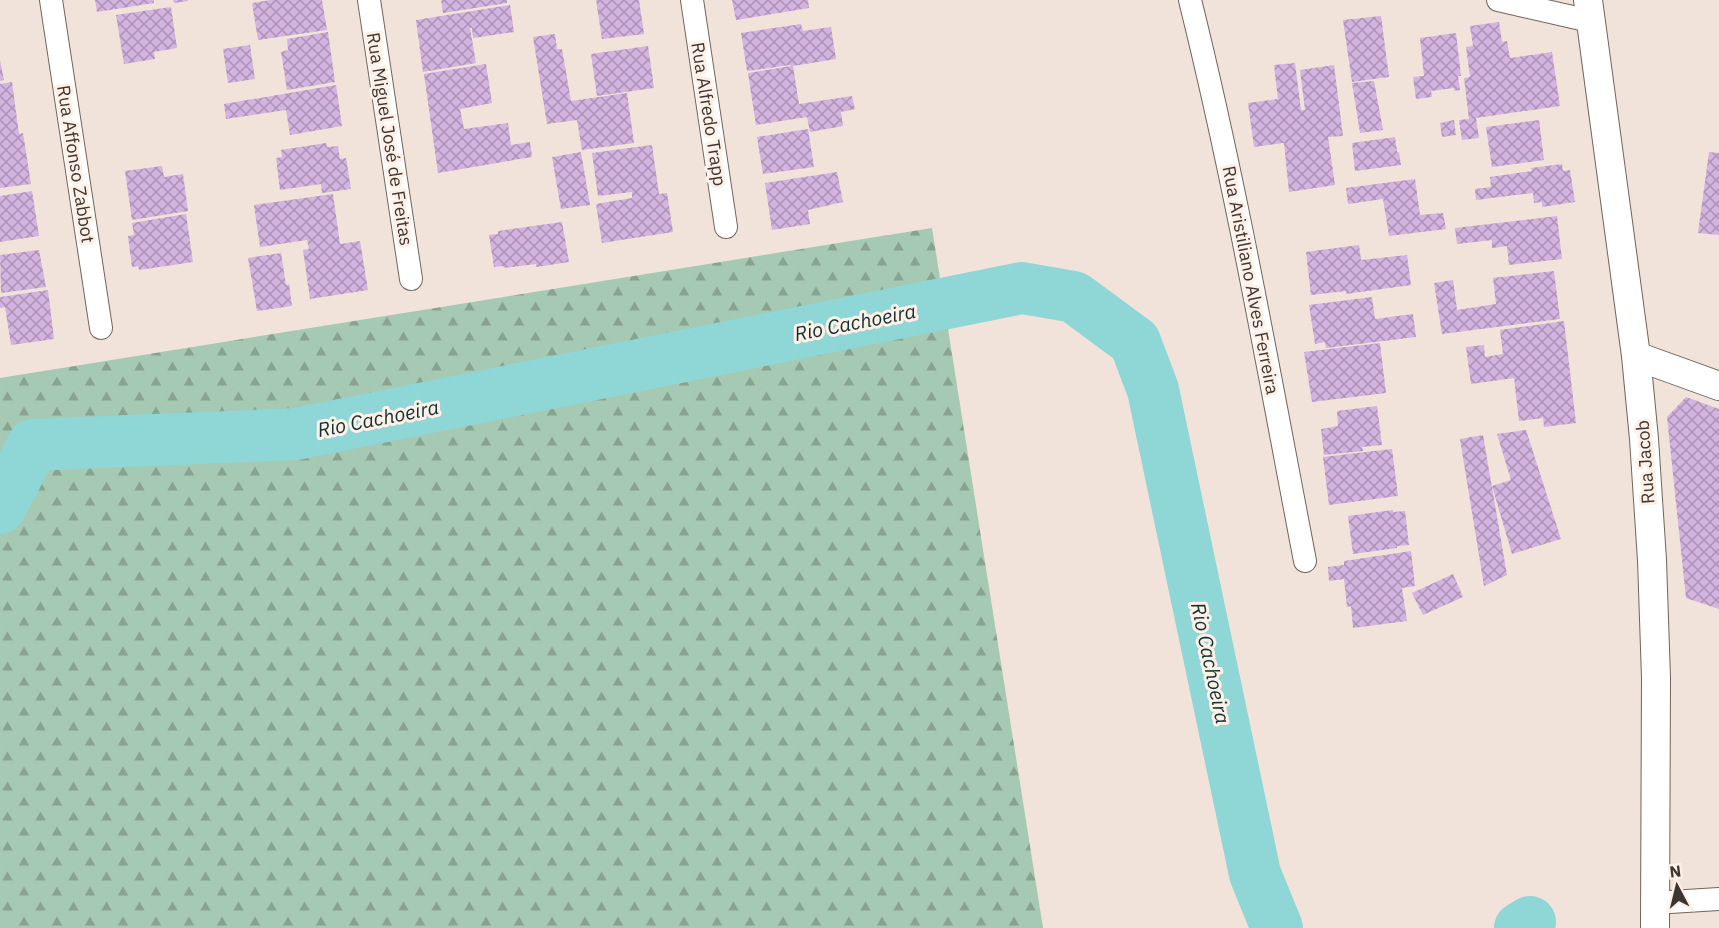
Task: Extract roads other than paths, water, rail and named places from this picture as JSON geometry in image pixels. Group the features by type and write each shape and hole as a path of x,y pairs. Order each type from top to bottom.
{"street":[{"name":"Rua Affonso Zabbot","path":"51,0 101,328"},
{"name":"Rua Miguel José de Freitas","path":"369,0 411,279"},
{"name":"Rua Alfredo Trapp","path":"692,0 726,227"},
{"name":"Rua Aristiliano Alves Ferreira","path":"1190,0 1211,82 1242,229 1305,561"},
{"path":"1498,0 1589,10"},
{"name":"Rua Jacob","path":"1589,10 1636,356 1652,560 1656,678 1655,915"},
{"path":"1636,356 1719,386"},
{"path":"1655,915 1719,899"}],"waterway":[{"name":"Rio Cachoeira","path":"0,508 33,445 296,434 1022,288 1074,297 1135,342 1153,390 1255,874 1277,928"},
{"name":"Rio Cachoeira","path":"1520,928 1530,922"}]}
